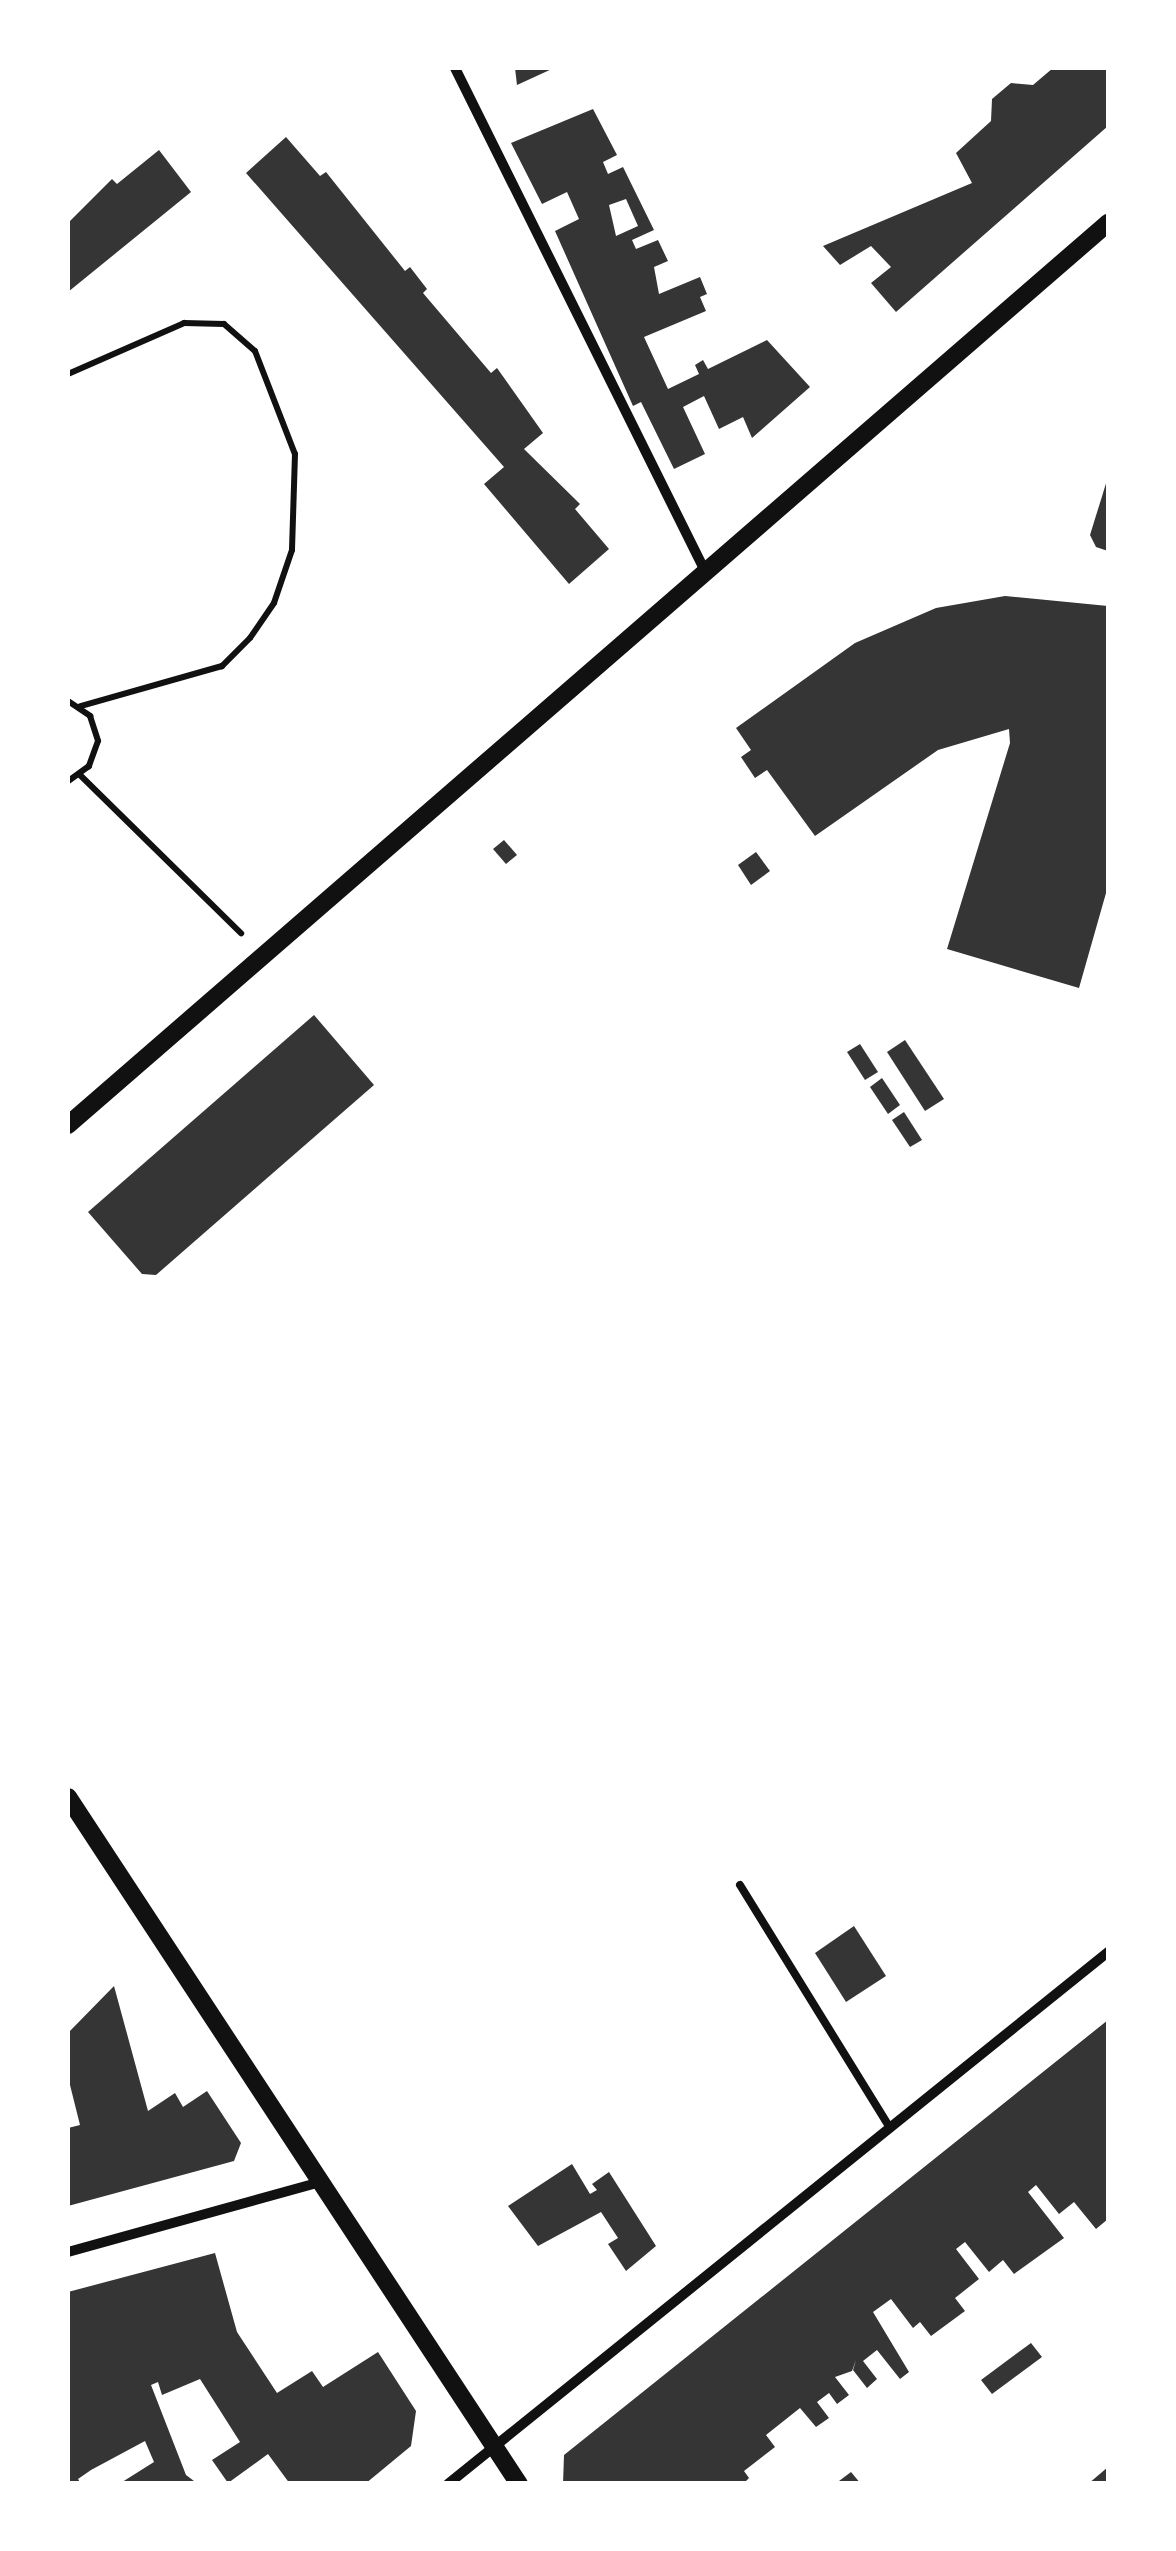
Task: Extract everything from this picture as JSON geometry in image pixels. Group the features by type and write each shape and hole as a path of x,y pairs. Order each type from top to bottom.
{"street":[{"path":"455,68 705,570"},
{"path":"68,1126 1108,222"},
{"path":"68,1797 518,2484"},
{"path":"448,2484 1108,1952"},
{"path":"68,2252 322,2182"}],"lane":[{"path":"740,1884 890,2128"}],"path":[{"path":"68,374 184,323 224,324 256,351 295,454 292,550 274,603 250,638 222,666 80,706 68,701"},
{"path":"68,780 80,775 98,741 80,706"},
{"path":"80,775 263,956"}],"building":[{"path":"515,68 554,68 517,85"},
{"path":"1053,68 1108,68 1108,126 896,312 871,283 891,267 871,246 840,265 823,246 972,183 956,153 991,121 992,99 1011,83 1033,85"},
{"path":"593,109 617,155 603,162 608,174 623,167 654,230 632,240 636,249 658,240 668,261 654,267 659,294 700,277 707,294 700,297 706,311 644,337 668,389 699,374 695,365 703,360 708,369 767,340 810,387 752,438 743,417 719,429 704,396 683,407 705,454 674,469 641,402 633,406 555,231 579,219 567,192 542,204 511,143","holes":["626,199 638,226 616,236 609,205"]},
{"path":"286,137 320,176 326,172 405,271 410,267 427,289 423,293 491,373 497,368 543,433 524,449 580,504 575,509 609,549 569,584 484,484 504,467 246,173"},
{"path":"159,150 191,192 68,292 68,223 112,179 117,184"},
{"path":"1108,477 1108,551 1096,547 1090,535"},
{"path":"1005,596 1108,606 1108,886 1079,988 947,949 1010,743 1009,729 938,750 815,836 767,770 755,778 741,757 751,750 736,728 855,643 936,608"},
{"path":"504,840 517,855 506,864 493,849"},
{"path":"756,852 770,871 751,885 738,865"},
{"path":"314,1015 374,1085 156,1275 142,1274 88,1212"},
{"path":"905,1040 944,1099 925,1111 887,1052"},
{"path":"860,1044 878,1072 865,1080 847,1052"},
{"path":"882,1078 900,1105 888,1114 870,1087"},
{"path":"904,1112 922,1140 910,1147 892,1120"},
{"path":"854,1926 886,1976 846,2002 815,1953"},
{"path":"114,1986 148,2111 175,2093 183,2107 207,2091 241,2143 234,2161 68,2206 68,2128 80,2125 68,2077 68,2033"},
{"path":"1108,2020 1108,2219 1096,2229 1074,2202 1059,2214 1036,2185 1028,2192 1064,2238 1014,2274 1003,2260 989,2272 965,2242 956,2249 979,2279 955,2298 965,2311 931,2336 920,2322 913,2328 891,2299 873,2312 909,2372 900,2379 877,2350 863,2361 877,2379 867,2388 853,2370 856,2360 852,2371 835,2377 849,2395 837,2404 829,2393 817,2402 829,2418 816,2427 800,2408 766,2435 775,2447 744,2471 749,2478 743,2484 563,2484 564,2455"},
{"path":"572,2164 590,2194 597,2190 592,2184 609,2172 656,2246 626,2271 608,2244 618,2238 601,2212 538,2246 508,2206"},
{"path":"215,2253 237,2332 277,2393 312,2371 323,2387 378,2352 416,2411 411,2446 365,2484 290,2484 268,2454 228,2483 212,2460 240,2442 200,2379 162,2395 158,2382 151,2385 186,2475 198,2484 119,2484 154,2462 145,2441 91,2470 78,2479 81,2484 68,2484 68,2292"},
{"path":"1031,2343 1042,2357 992,2394 981,2380"},
{"path":"1108,2467 1108,2484 1088,2484"},
{"path":"851,2472 861,2484 835,2484"}]}
